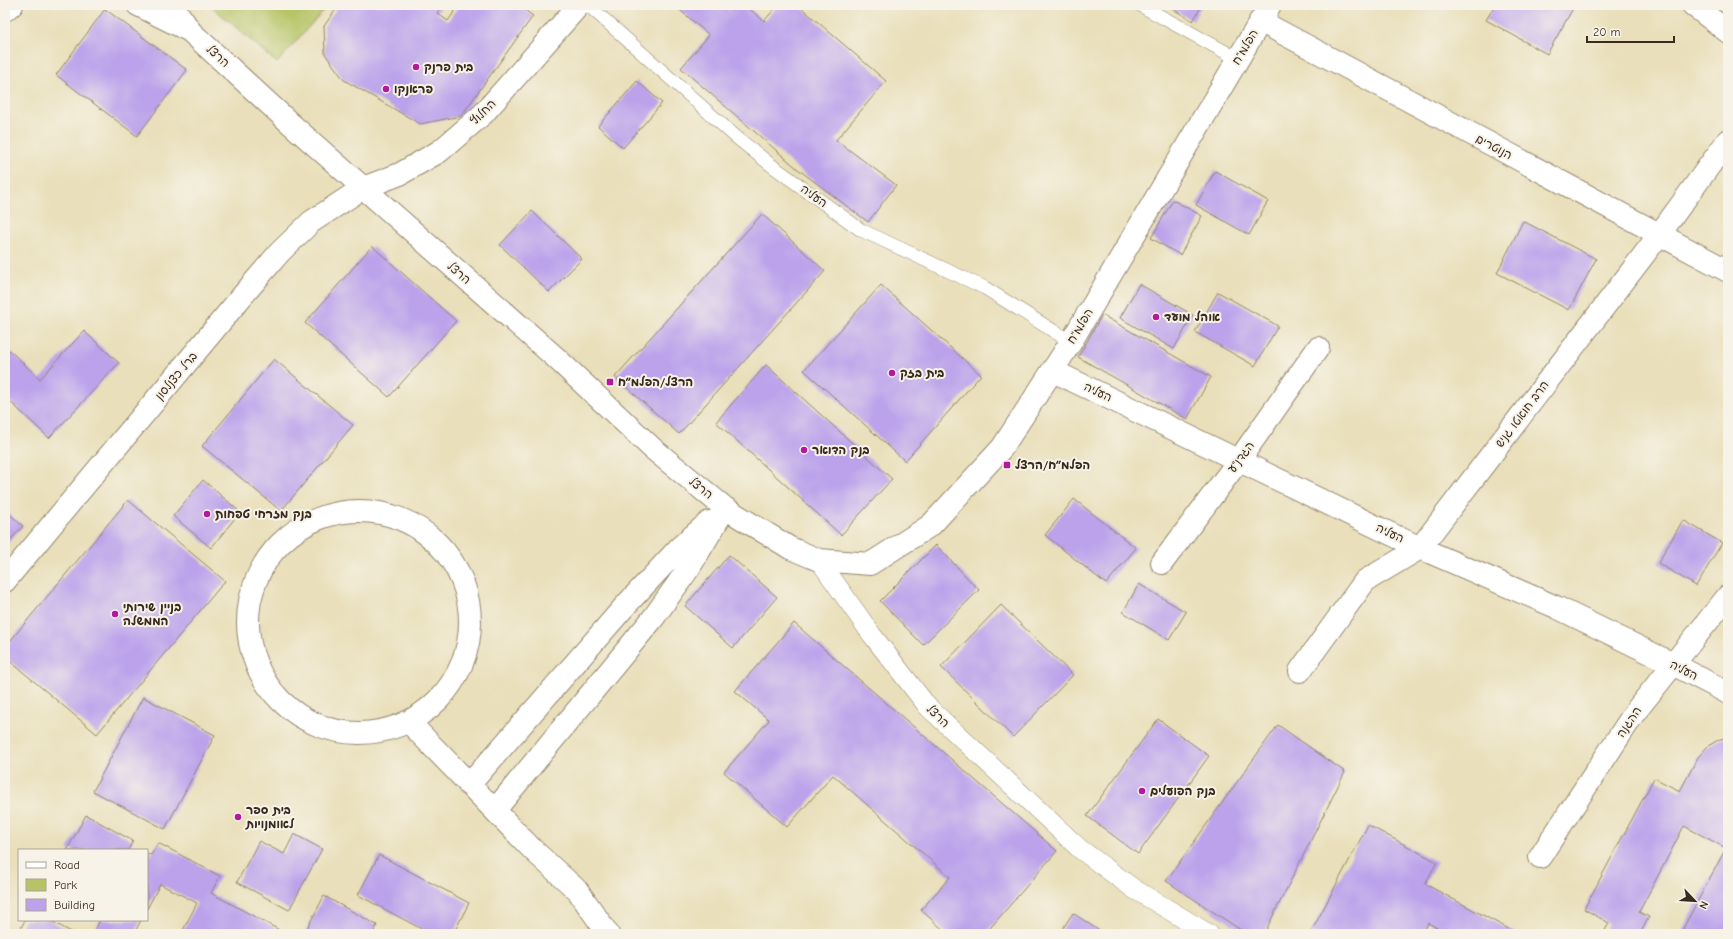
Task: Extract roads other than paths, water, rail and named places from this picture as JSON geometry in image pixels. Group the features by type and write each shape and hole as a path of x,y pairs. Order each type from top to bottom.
{"street":[{"path":"5,10 12,5"},
{"name":"הרצל","path":"138,5 191,32"},
{"name":"הרצל","path":"172,5 191,32 363,188 555,357 652,448 725,508 790,548 819,560 872,635 928,707 1080,849 1134,889 1209,934"},
{"name":"החלוץ","path":"363,188 400,174 440,151 451,142 483,114 579,5"},
{"path":"1693,5 1728,32"},
{"name":"הפלמ\"ח","path":"819,560 870,564 931,525 1002,448 1070,342 1265,13"},
{"name":"הנוטרים","path":"1265,13 1659,236 1728,271"},
{"name":"הרב חואטו גניש","path":"1300,671 1365,581 1420,548 1659,236 1728,140"},
{"name":"ברל כצנלסון","path":"5,581 280,252 311,222 363,188"},
{"name":"הגדנ\"ע","path":"1162,563 1239,460 1318,348"},
{"name":"העליה","path":"1053,370 1420,548 1556,607 1673,664 1728,693"},
{"path":"469,785 625,606 680,547 725,508"},
{"path":"494,810 654,617 688,568 725,508"},
{"path":"346,510 384,512 420,528 449,554 466,589 470,628 462,665 441,698 409,722 376,732 340,732 307,721 278,700 258,671 248,637 249,602 251,595 261,568 282,540 312,520 346,510"},
{"name":"ההגנה","path":"1540,857 1635,712 1728,596"},
{"path":"409,722 469,785 578,892 608,934"}],"lane":[{"name":"העליה","path":"588,5 736,137 771,165 861,230 986,288 1070,342"},
{"path":"1140,5 1238,59"}],"place":[{"name":"בית פרנק","path":"416,67"},
{"name":"פראנקו","path":"386,89"},
{"name":"אוהל מועד","path":"1156,317"},
{"name":"בית בזק","path":"892,373"},
{"name":"הרצל/הפלמ״ח","path":"610,382"},
{"name":"בנק הדואר","path":"804,450"},
{"name":"הפלמ״ח/הרצל","path":"1007,465"},
{"name":"בנק מזרחי טפחות","path":"207,514"},
{"name":"בניין שירותי הממשלה","path":"115,614"},
{"name":"בנק הפועלים","path":"1142,791"},
{"name":"בית ספר לאומנויות","path":"238,817"}]}
